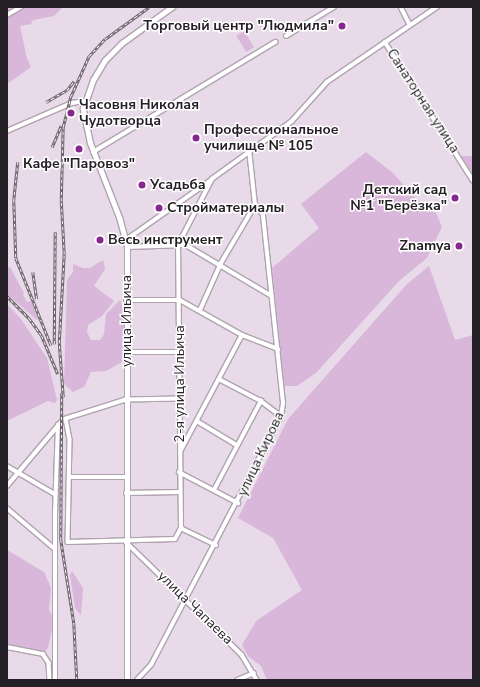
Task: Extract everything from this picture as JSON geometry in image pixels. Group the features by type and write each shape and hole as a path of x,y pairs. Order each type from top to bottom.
{"main road":[{"name":"улица Ильича","path":"127,680 127,247 126,240 93,152 84,119 84,101 101,67 122,43 172,7"}],"street":[{"path":"7,15 21,7"},
{"path":"286,36 334,7"},
{"path":"401,7 410,25"},
{"name":"2-я улица Ильича","path":"181,528 179,472 180,300 178,246 212,179 249,150 292,121 327,82 437,7"},
{"path":"93,152 275,42"},
{"name":"Санаторная улица","path":"385,42 473,180"},
{"path":"7,131 72,103 84,101"},
{"path":"200,310 221,263 255,205 249,150"},
{"path":"126,240 212,179"},
{"name":"улица Кирова","path":"137,680 151,665 185,599 238,503 281,416 283,403 263,215 255,205"},
{"path":"127,247 186,245 221,263 272,296"},
{"path":"126,300 180,300 242,335 278,349"},
{"path":"180,454 242,335"},
{"path":"127,352 179,352"},
{"path":"219,379 261,401 281,416"},
{"path":"180,399 126,400 66,419 70,440 68,542 72,544 176,539 181,528 216,545"},
{"path":"214,490 261,401"},
{"path":"197,421 237,445"},
{"path":"7,486 60,424 55,494 55,680"},
{"path":"7,466 55,494"},
{"path":"179,472 238,503"},
{"path":"69,477 126,477"},
{"path":"126,493 180,492"},
{"path":"7,508 54,548"},
{"name":"улица Чапаева","path":"126,542 242,655 257,680"},
{"path":"7,647 43,654 49,663 50,680"},
{"path":"237,680 254,673"}],"shaded area":[{"path":"7,7 63,7 54,16 33,20 31,24 20,26 27,59 31,67 7,84"},
{"path":"244,31 254,47 246,52 236,36"},
{"path":"366,152 393,173 416,199 436,213 442,227 427,258 399,281 316,373 297,386 284,386 272,268 319,228 301,204"},
{"path":"460,156 473,156 473,174 463,159"},
{"path":"103,260 105,269 94,286 114,301 102,316 88,325 87,332 91,340 100,340 104,334 106,314 120,300 124,311 125,355 122,362 106,371 91,372 84,387 73,392 64,384 67,280 73,272 73,264 83,268 90,268"},
{"path":"429,266 455,340 473,335 473,680 267,680 261,666 248,656 242,645 256,621 302,590 273,538 238,518 288,419 407,284"},
{"path":"10,267 24,293 23,295 27,302 31,301 38,319 37,320 7,294 7,268"},
{"path":"7,304 21,319 47,358 57,400 55,403 48,401 7,421"},
{"path":"7,550 44,572 51,588 49,610 54,620 48,648 43,654 7,646"},
{"path":"72,571 83,588 81,615 75,608 70,575"}],"railway":[{"path":"63,397 59,343 64,254 61,201 63,127 71,96 89,56 105,39 149,7"},
{"path":"46,102 67,90 74,81"},
{"path":"52,147 61,126"},
{"path":"18,162 14,200 16,258 51,345"},
{"path":"54,344 55,232"},
{"path":"33,272 37,299"},
{"path":"7,296 29,318 42,336 58,374"},
{"path":"62,393 61,540 74,623 77,680"}],"place":[{"name":"Торговый центр \"Людмила\"","path":"342,26"},
{"name":"Часовня Николая Чудотворца","path":"71,113"},
{"name":"Профессиональное училище № 105","path":"196,138"},
{"name":"Кафе \"Паровоз\"","path":"79,149"},
{"name":"Усадьба","path":"142,185"},
{"name":"Детский сад №1 \"Берёзка\"","path":"455,198"},
{"name":"Стройматериалы","path":"159,208"},
{"name":"Весь инструмент","path":"100,240"},
{"name":"Znamya","path":"459,246"}]}
